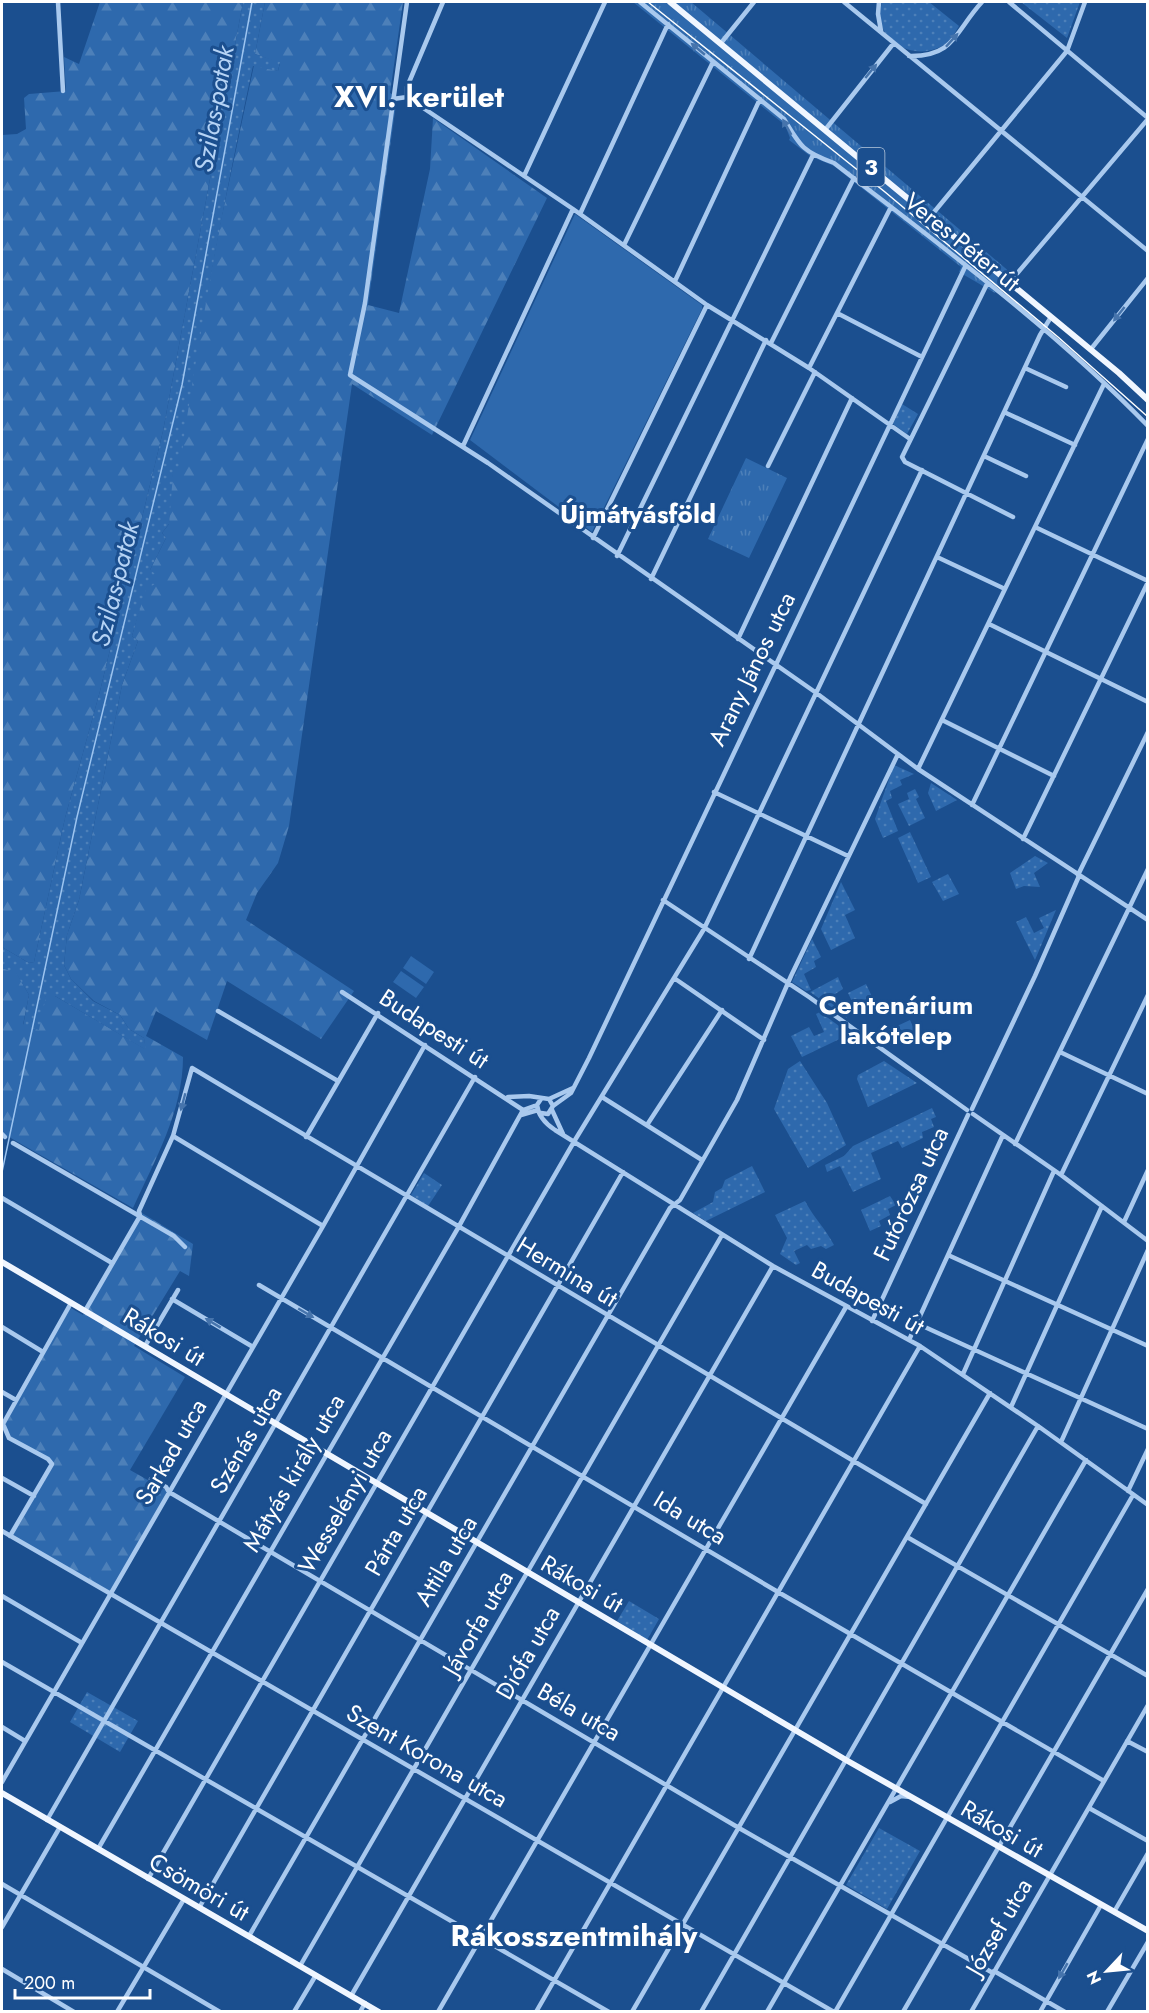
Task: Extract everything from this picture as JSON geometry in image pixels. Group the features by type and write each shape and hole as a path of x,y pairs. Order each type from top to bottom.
{"main road":[{"name":"Veres Péter út","path":"670,2 1091,350 1148,400"},
{"name":"Rákosi út","path":"2,1262 846,1760 1148,1931"},
{"name":"Csömöri út","path":"2,1793 379,2012"}],"street":[{"path":"58,2 63,91"},
{"path":"407,2 365,303 350,375 463,446 617,556 815,692 918,769 1148,920"},
{"path":"407,97 407,87 443,2"},
{"path":"524,176 605,2"},
{"name":"Veres Péter út","path":"640,2 784,119 793,137 813,155 834,163 987,284 1104,384 1148,426"},
{"path":"721,43 754,2"},
{"path":"844,2 1001,133 1148,250"},
{"path":"879,2 881,32"},
{"path":"909,56 928,56 941,51 953,41 982,2"},
{"path":"1009,2 1148,118 1010,283"},
{"path":"930,217 1067,51 1085,2"},
{"path":"580,214 668,24"},
{"path":"825,129 893,44"},
{"path":"624,245 713,62"},
{"path":"393,99 407,97 573,209 707,305 809,368 910,440"},
{"path":"675,281 760,99"},
{"path":"617,556 813,155"},
{"path":"651,579 768,342 854,178"},
{"path":"809,368 891,207"},
{"path":"463,446 573,209"},
{"name":"Arany János utca","path":"552,1108 573,1088 965,267"},
{"path":"1091,350 1148,278"},
{"path":"987,284 902,457 905,462 1013,517"},
{"path":"594,538 707,305"},
{"path":"837,313 922,357"},
{"path":"749,959 1042,330 1051,317"},
{"path":"1025,368 1066,387"},
{"path":"768,466 814,372"},
{"path":"918,769 1104,384"},
{"path":"738,639 852,398"},
{"path":"1004,412 1075,445"},
{"path":"972,805 1148,439"},
{"path":"984,456 1026,476"},
{"name":"Wesselényi utca","path":"148,1879 575,1141 704,929 922,470"},
{"path":"1023,839 1148,581 1035,527"},
{"path":"937,557 1005,589"},
{"path":"989,624 1148,702"},
{"path":"942,720 1054,776"},
{"name":"Futórózsa utca","path":"872,1321 1078,875 1148,732"},
{"name":"Attila utca","path":"249,1936 736,1100 848,856 898,754"},
{"path":"714,792 848,856"},
{"path":"1015,1144 1148,869"},
{"path":"663,900 789,984 1060,1175 1148,1241"},
{"path":"674,978 764,1040"},
{"name":"Budapesti út","path":"342,992 475,1077 505,1097 522,1112"},
{"path":"1060,1175 1148,995"},
{"path":"648,1125 722,1010"},
{"path":"218,1011 338,1081"},
{"path":"306,1137 378,1013"},
{"name":"Sarkad utca","path":"2,1782 425,1045"},
{"path":"1060,1052 1148,1094"},
{"name":"Hermina út","path":"173,1136 192,1068 658,1347 926,1504"},
{"name":"Szénás utca","path":"47,1820 475,1077"},
{"path":"522,1112 539,1106 573,1088"},
{"name":"Budapesti út","path":"505,1097 526,1097 539,1106 546,1124 674,1205 773,1266 920,1346 1011,1407 1148,1505"},
{"path":"602,1097 702,1160"},
{"path":"549,1099 563,1134"},
{"path":"539,1106 545,1114 552,1108"},
{"name":"Mátyás király utca","path":"98,1849 458,1228 522,1112"},
{"path":"909,1340 1003,1135"},
{"path":"85,1311 140,1216 139,1211 173,1136 323,1226"},
{"path":"13,1143 174,1236 185,1247"},
{"path":"1124,1222 1148,1170"},
{"path":"963,1374 1054,1171"},
{"name":"Párta utca","path":"199,1908 623,1172"},
{"path":"2,1198 112,1263"},
{"path":"1011,1407 1102,1206"},
{"name":"Jávorfa utca","path":"300,1966 722,1235"},
{"path":"1061,1442 1148,1250"},
{"path":"948,1255 1148,1346"},
{"name":"Diófa utca","path":"351,1996 773,1266"},
{"name":"Ida utca","path":"259,1285 850,1635 953,1692 1104,1781"},
{"path":"145,1346 177,1290"},
{"path":"172,1299 253,1347"},
{"path":"10,1536 51,1468 52,1462 5,1433 3,1424 71,1303"},
{"path":"438,2012 846,1307"},
{"path":"916,1323 1148,1429"},
{"path":"2,1327 43,1352"},
{"path":"536,2012 920,1346"},
{"path":"2,1392 16,1400"},
{"path":"632,2012 990,1393"},
{"path":"701,2012 1038,1426"},
{"path":"1128,1491 1148,1449"},
{"path":"767,2012 1086,1460"},
{"path":"2,1478 34,1496"},
{"name":"Béla utca","path":"151,1479 219,1522 422,1639 841,1887 1065,2012"},
{"path":"835,2012 1133,1495"},
{"name":"Szent Korona utca","path":"2,1531 835,2012"},
{"path":"907,1536 1148,1676"},
{"path":"903,2012 1148,1589"},
{"path":"2,1596 82,1643"},
{"path":"2,1662 609,2012"},
{"name":"József utca","path":"971,2012 1148,1705"},
{"path":"2,1727 25,1741"},
{"path":"1127,1741 1148,1752"},
{"path":"888,1804 901,1796 911,1797"},
{"path":"1089,1808 1148,1840"},
{"path":"2,1927 60,1827"},
{"path":"1114,1912 1148,1852"},
{"path":"2,1884 220,2012"},
{"path":"117,2012 184,1899"},
{"path":"1040,2012 1101,1905"},
{"path":"1107,2012 1148,1941"},
{"path":"2,1969 74,2012"},
{"path":"294,2012 316,1975"},
{"path":"360,2012 365,2003"}],"green space":[{"path":"100,2 243,2 163,431 100,691 65,818 34,962 29,963 2,947 2,135 17,134 26,129 24,98 29,94 66,91 64,57 79,64"},
{"path":"243,2 265,2 255,54 280,62 278,71 253,66 212,268 179,472 173,474 169,524 162,533 166,538 150,570 158,576 155,584 146,589 132,636 138,641 122,685 79,900 67,935 64,965 71,979 93,1001 120,1015 129,1029 144,1038 146,1050 55,996 46,996 39,1030 23,1026 29,995 16,973 2,968 2,947 29,963 34,962 65,818 100,691 163,431"},
{"path":"265,2 403,2 390,93 397,97 368,305 399,313 430,169 433,118 547,198 432,435 352,384 289,826 278,863 257,893 246,920 354,991 321,1039 227,981 207,1040 156,1011 146,1036 183,1057 182,1077 166,1135 133,1208 2,1133 2,968 16,972 29,995 23,1025 46,996 55,996 145,1049 144,1038 129,1029 120,1015 94,1001 71,979 64,965 67,935 79,900 122,685 138,641 132,636 150,570 166,538 162,533 169,524 170,488 221,220 254,65 278,71 280,63 255,54"},
{"path":"633,2 691,2 1011,273 995,293 959,272 961,267 834,166 810,156 789,140 785,125"},
{"path":"882,2 929,2 959,26 948,42 939,48 929,51 908,49 890,39 884,30 880,20"},
{"path":"1021,2 1080,2 1067,38"},
{"path":"575,214 702,305 592,532 470,440"},
{"path":"902,404 918,414 907,434 893,424"},
{"path":"746,458 787,478 749,558 708,539"},
{"path":"894,765 914,774 900,780 902,785 890,791 892,798 886,801 898,831 883,838 875,819"},
{"path":"931,783 957,800 936,811 928,793"},
{"path":"915,789 919,797 916,799 925,818 909,826 898,804 909,799 907,793"},
{"path":"910,832 931,877 918,883 898,838"},
{"path":"1035,856 1048,863 1034,873 1040,887 1024,886 1016,889 1010,873"},
{"path":"948,874 959,894 943,901 932,882"},
{"path":"841,882 855,910 845,915 855,938 831,950 821,929"},
{"path":"1056,910 1035,960 1016,922 1026,917 1034,933 1044,928 1039,918"},
{"path":"812,939 821,957 814,961 816,967 804,974 811,990 806,991 792,982"},
{"path":"411,956 434,972 426,984 403,968"},
{"path":"401,971 424,987 416,998 393,982"},
{"path":"838,977 843,989 835,994 847,1018 810,992"},
{"path":"866,984 876,1005 858,1014 848,993"},
{"path":"820,1012 850,1034 802,1057 791,1036 809,1027 814,1036 824,1032 816,1014"},
{"path":"910,1020 916,1033 890,1045 884,1032"},
{"path":"800,1061 827,1103 846,1145 808,1168 774,1109 788,1069"},
{"path":"884,1061 917,1083 868,1107 857,1079 858,1075"},
{"path":"932,1108 936,1117 931,1119 934,1127 922,1132 923,1138 902,1148 898,1141 871,1153 881,1179 853,1192 840,1166 827,1172 825,1165 844,1156 853,1146"},
{"path":"752,1166 765,1192 706,1221 693,1213 713,1202 715,1192 722,1188 725,1180"},
{"path":"424,1173 442,1185 428,1206 411,1195"},
{"path":"890,1196 896,1205 888,1209 890,1215 879,1221 881,1226 870,1231 861,1210"},
{"path":"805,1201 834,1245 826,1249 821,1246 811,1249 807,1245 794,1251 800,1263 796,1265 780,1254 787,1238 775,1215"},
{"path":"142,1213 193,1244 189,1276 180,1271 134,1346 185,1377 130,1470 169,1492 110,1594 10,1536 52,1462 9,1438 3,1428 69,1307 83,1315"},
{"path":"629,1601 659,1619 647,1640 617,1621"},
{"path":"87,1692 138,1721 120,1752 70,1722"},
{"path":"879,1828 920,1851 887,1909 846,1885"}],"waterway":[{"name":"Szilas-patak","path":"2,1172 77,817 182,385 252,2"}],"tram line":[{"path":"648,2 885,192 1058,337 1148,417"}],"district":[{"name":"XVI. kerület","path":"419,97"},
{"name":"Újmátyásföld","path":"638,514"},
{"name":"Centenárium lakótelep","path":"896,1020"},
{"name":"Rákosszentmihály","path":"574,1936"}]}
